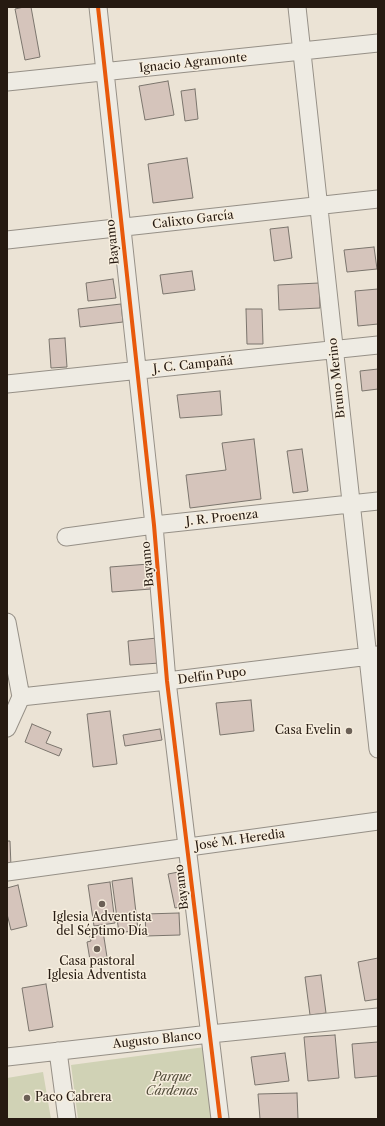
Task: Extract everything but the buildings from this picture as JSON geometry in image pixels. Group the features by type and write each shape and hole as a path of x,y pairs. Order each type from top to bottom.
{"street":[{"name":"Bayamo","path":"98,7 154,525 167,681 220,1119"},
{"name":"Bruno Merino","path":"297,7 351,504 373,655 378,749"},
{"name":"Ignacio Agramonte","path":"7,82 378,43"},
{"name":"Calixto García","path":"7,240 378,199"},
{"name":"J. C. Campañá","path":"7,384 378,345"},
{"name":"J. R. Proenza","path":"66,537 154,525 378,501"},
{"path":"7,622 21,697 7,728"},
{"name":"Delfín Pupo","path":"21,697 167,681 373,655"},
{"name":"José M. Heredia","path":"7,872 378,821"},
{"name":"Augusto Blanco","path":"7,1057 210,1034 378,1018"},
{"path":"58,1051 67,1119"}],"green space":[{"name":"Parque Cárdenas","path":"205,1047 214,1119 78,1119 71,1065"},
{"name":"Paco Cabrera","path":"43,1072 51,1119 7,1119 7,1078"}],"cycle path":[{"path":"98,7 154,525 167,681 220,1119"}],"place":[{"name":"Casa Evelin","path":"349,731"},
{"name":"Iglesia Adventista del Séptimo Día","path":"102,904"},
{"name":"Casa pastoral Iglesia Adventista","path":"97,949"},
{"name":"Paco Cabrera","path":"27,1098"}]}
